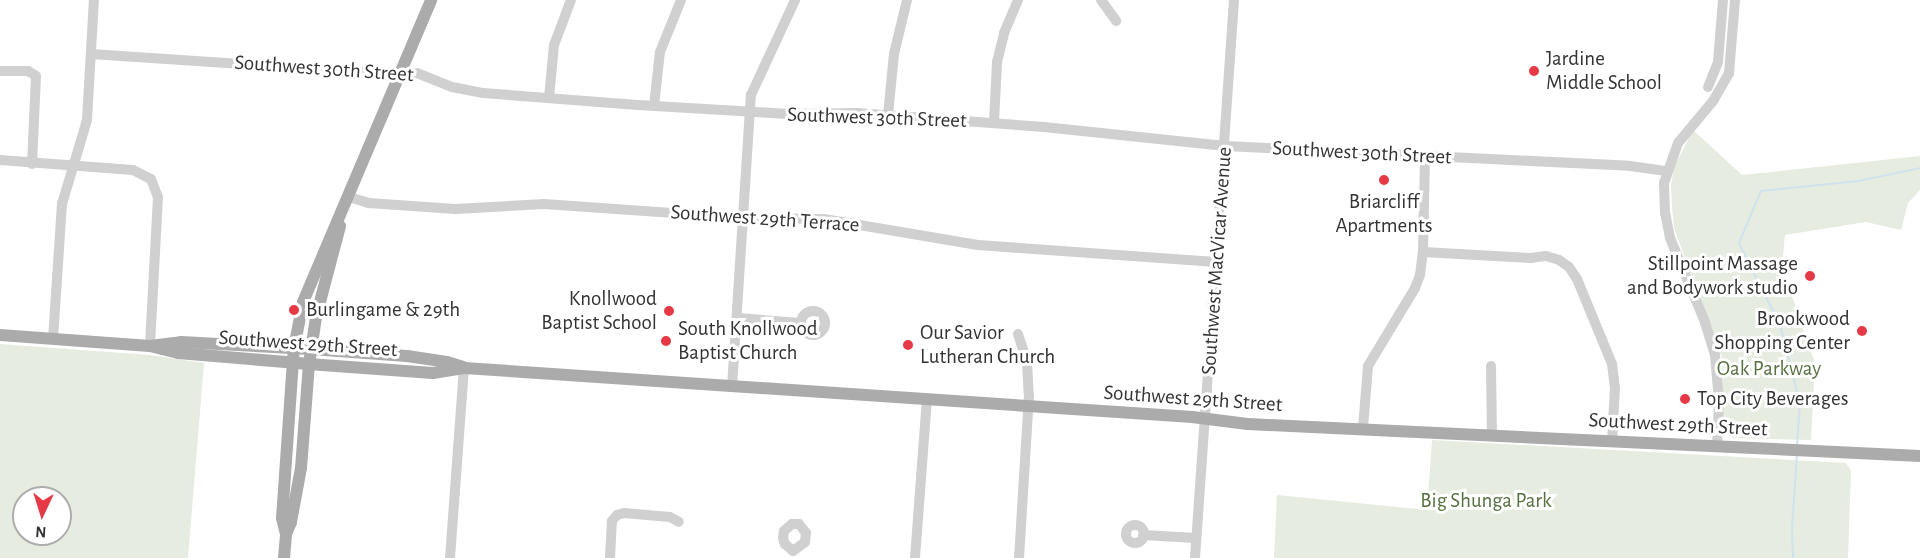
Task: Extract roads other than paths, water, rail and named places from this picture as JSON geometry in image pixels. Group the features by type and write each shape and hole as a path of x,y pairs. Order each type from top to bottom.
{"main road":[{"path":"286,534 282,518 294,348 298,324 325,246 341,219 431,0"},
{"path":"284,558 286,534 291,522 301,468 309,364 316,317 338,240 341,219"},
{"name":"Southwest 29th Street","path":"0,335 150,346 177,353 433,373 464,368 1248,424 1920,456"},
{"name":"Southwest 29th Street","path":"150,346 180,342 311,349 407,356 447,362 464,368"}],"street":[{"path":"53,339 62,204 87,120 94,0"},
{"path":"549,98 554,45 571,0"},
{"path":"654,106 660,52 681,0"},
{"path":"732,387 750,112 754,84 776,46 795,0"},
{"path":"888,116 895,44 907,0"},
{"path":"993,123 997,62 1004,33 1018,0"},
{"path":"1101,0 1116,21"},
{"name":"Southwest MacVicar Avenue","path":"1195,558 1234,0"},
{"path":"1708,87 1718,62 1723,0"},
{"path":"1717,447 1719,400 1714,355 1706,322 1667,227 1664,198 1667,171 1678,143 1713,101 1729,73 1736,0"},
{"path":"1721,29 1734,30"},
{"name":"Southwest 30th Street","path":"91,54 401,74 417,73 452,87 483,93 654,106 750,112 888,116 993,123 1225,146 1667,171"},
{"path":"0,71 28,71 36,76 32,164"},
{"path":"1363,428 1368,366 1415,288 1423,252 1425,156"},
{"path":"0,160 133,170 146,175 152,182 158,197 150,346"},
{"name":"Southwest 29th Terrace","path":"349,197 369,202 455,209 544,204 743,218 824,219 978,245 1216,262"},
{"path":"1423,252 1531,258 1546,256 1567,265 1577,279 1612,364 1615,388 1612,441"},
{"path":"737,318 800,323"},
{"path":"1018,334 1028,369 1029,408 1019,558"},
{"path":"1491,366 1491,434"},
{"path":"450,558 464,368"},
{"path":"915,558 927,400"},
{"path":"610,558 612,521 617,515 624,513 670,517 680,522"},
{"path":"1143,536 1196,538"}],"waterway":[{"path":"1797,445 1800,403 1780,325 1739,243 1761,191 1858,181 1920,168"},
{"path":"1793,558 1792,529 1797,453"}],"place":[{"name":"Jardine Middle School","path":"1534,71"},
{"name":"Briarcliff Apartments","path":"1384,180"},
{"name":"Stillpoint Massage and Bodywork studio","path":"1810,276"},
{"name":"Burlingame & 29th","path":"294,310"},
{"name":"Knollwood Baptist School","path":"669,311"},
{"name":"Brookwood Shopping Center","path":"1862,331"},
{"name":"South Knollwood Baptist Church","path":"666,341"},
{"name":"Our Savior Lutheran Church","path":"908,345"},
{"name":"Top City Beverages","path":"1685,399"}],"park label":[{"name":"Oak Parkway","path":"1769,369"},
{"name":"Big Shunga Park","path":"1486,501"}]}
